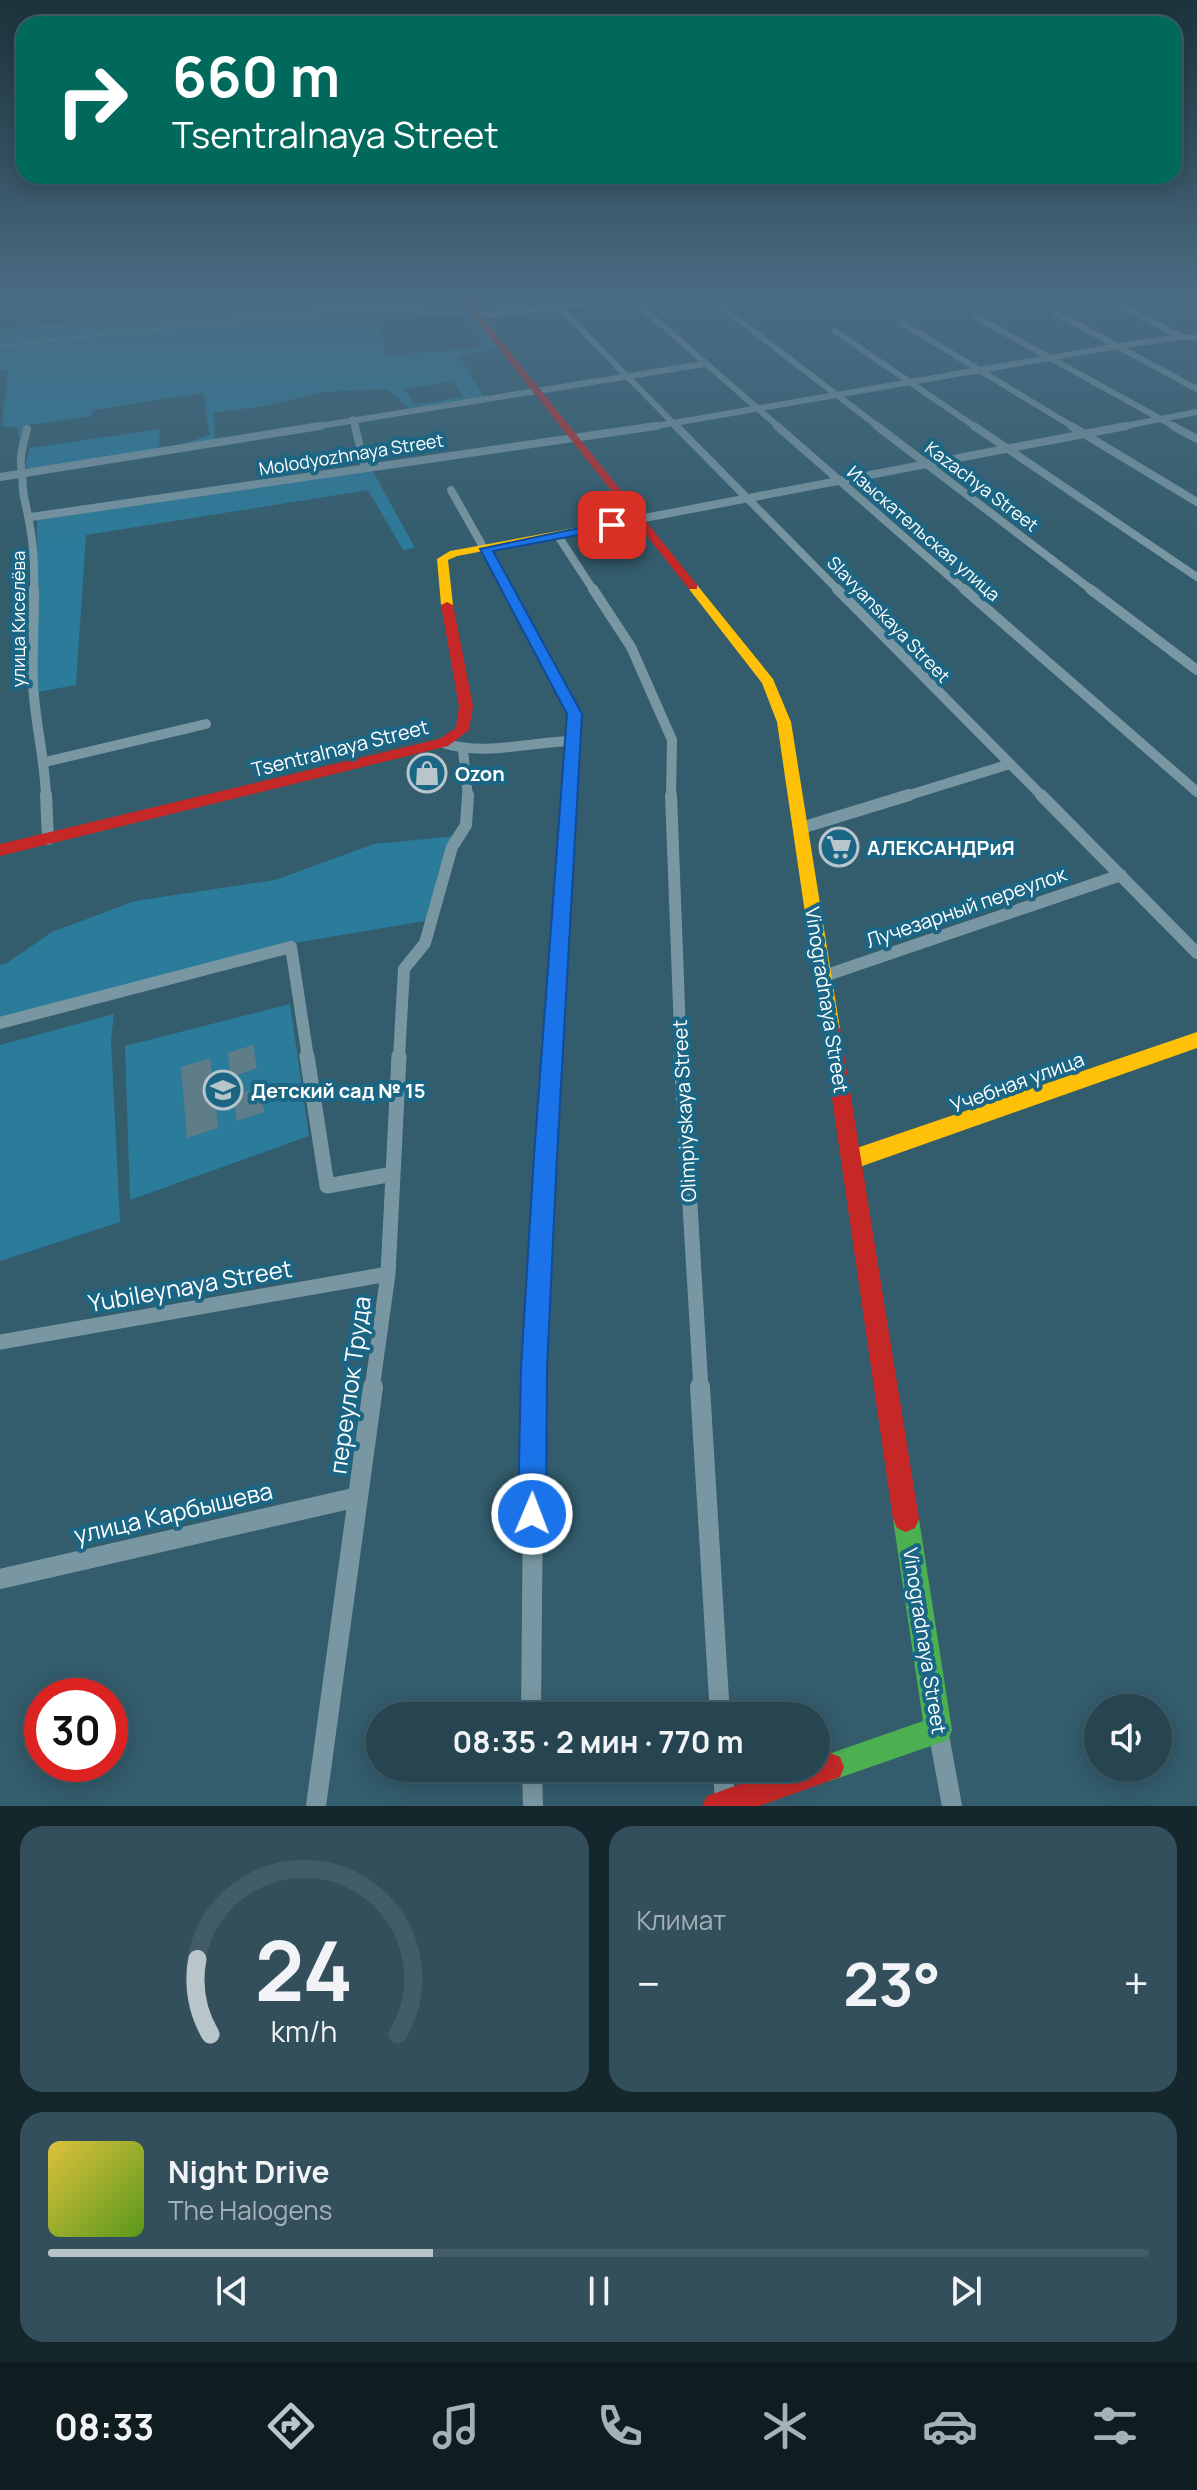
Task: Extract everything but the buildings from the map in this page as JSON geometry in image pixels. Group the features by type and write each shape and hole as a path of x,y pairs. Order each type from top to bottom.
{"street":[{"name":"Vinogradnaya Street","path":"528,382 768,682 784,722 952,1806"},
{"path":"0,477 591,382"},
{"name":"Slavyanskaya Street","path":"633,382 1197,953"},
{"name":"Изыскательская улица","path":"725,382 1197,792"},
{"name":"Kazachya Street","path":"819,382 1197,670"},
{"name":"Molodyozhnaya Street","path":"31,517 758,410 908,382"},
{"path":"910,382 1197,577"},
{"path":"1000,382 1197,502"},
{"path":"1092,382 1197,439"},
{"path":"639,519 1197,412"},
{"path":"353,419 365,468"},
{"name":"улица Киселёва","path":"27,429 21,466 25,473 23,494 31,517 35,553 34,695 38,742 45,762 48,839"},
{"path":"451,490 574,714 575,741 550,1065 534,1369 531,1702"},
{"name":"Tsentralnaya Street","path":"0,850 443,743 462,730 466,706 440,565 442,559 454,553 639,519"},
{"name":"Olimpiyskaya Street","path":"558,536 631,647 672,740 670,834 678,1015 719,1702"},
{"path":"45,762 206,724"},
{"path":"443,743 463,750 575,741"},
{"name":"переулок Труда","path":"316,1806 388,1274 404,969 425,943 452,847 466,825 469,804 463,750"},
{"path":"801,828 1010,764"},
{"name":"Лучезарный переулок","path":"824,976 1121,875"},
{"path":"0,1023 291,947 327,1186 393,1174"},
{"name":"Учебная улица","path":"851,1160 1197,1040"},
{"name":"Yubileynaya Street","path":"0,1342 388,1274"},
{"name":"улица Карбышева","path":"0,1579 358,1497"},
{"path":"722,1782 721,1804 938,1730"},
{"path":"532,1782 533,1806"}],"shaded area":[{"path":"7,382 445,382 404,389 415,405 463,397 454,382 475,382 485,398 409,408 388,389 323,392 269,405 214,413 215,440 179,445 210,435 203,393 93,410 92,416 30,425 24,428 23,437 18,438 19,428 2,426"},
{"path":"160,429 159,446 154,450 29,469 25,465 30,448"},
{"path":"371,468 415,548 403,550 368,490 86,535 76,685 38,692 37,520"},
{"path":"456,836 430,920 288,944 0,1019 0,965 52,932 135,901 275,880 374,844"},
{"path":"290,1004 309,1136 130,1200 125,1046"},
{"path":"114,1014 111,1040 120,1222 0,1261 0,1045"}],"traffic: fast":[{"path":"830,1767 938,1730 906,1519"}],"traffic: slow":[{"path":"447,605 442,559 454,553 639,519"},
{"path":"693,587 768,682 784,722 831,1029"},
{"path":"851,1160 1197,1040"}],"traffic: jam":[{"path":"530,382 693,587"},
{"path":"0,850 443,743 462,730 466,706 447,605"},
{"path":"831,1029 906,1519"},
{"path":"717,1806 787,1782"}],"place":[{"name":"Ozon","path":"427,773"},
{"name":"АЛЕКСАНДРиЯ","path":"839,847"},
{"name":"Детский сад № 15","path":"223,1090"}],"route":[{"path":"532,1514 534,1369 545,1156 575,741 574,714 486,549 612,525"}]}
